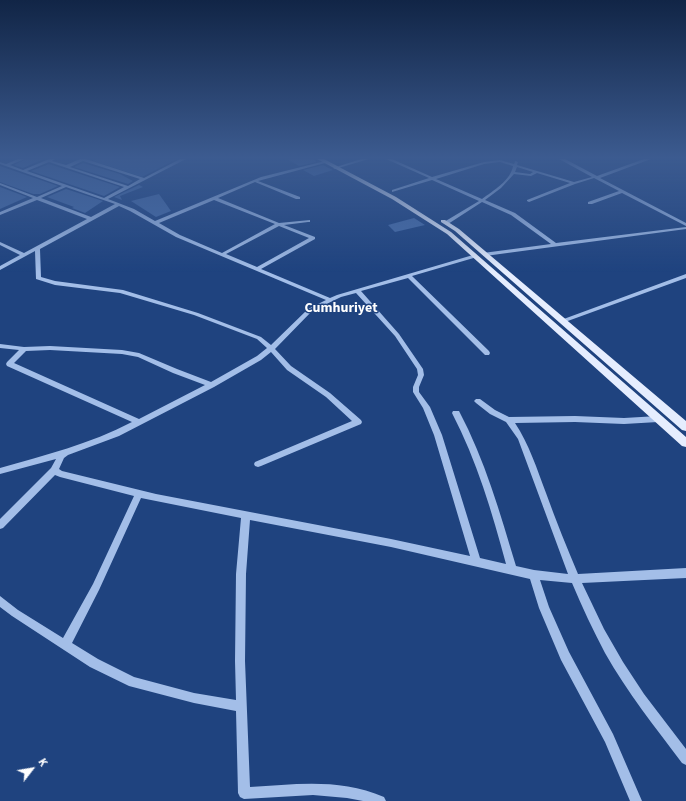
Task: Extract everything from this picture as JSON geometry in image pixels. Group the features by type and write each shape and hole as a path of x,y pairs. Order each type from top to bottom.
{"main road":[{"path":"390,196 449,233 686,443"},
{"path":"402,196 457,230 686,427"}],"street":[{"path":"33,196 91,219"},
{"path":"0,214 41,196"},
{"path":"96,196 132,210 178,236 330,300"},
{"path":"104,199 109,196"},
{"path":"155,223 222,196"},
{"path":"294,196 298,198"},
{"path":"476,196 513,214 554,244"},
{"path":"446,223 486,196"},
{"path":"530,201 541,196"},
{"path":"590,203 608,196"},
{"path":"633,196 686,226"},
{"path":"216,199 313,238 258,269"},
{"path":"0,268 119,204"},
{"path":"223,254 279,224 308,221"},
{"path":"485,254 686,226"},
{"path":"0,243 23,255"},
{"path":"37,248 38,278 42,280 121,292 172,306 259,338 264,341 289,368 333,399 358,422 258,464"},
{"path":"0,471 65,453 116,434 212,385 272,349 310,310 330,300 475,256"},
{"path":"409,276 487,353"},
{"path":"563,321 686,276"},
{"path":"358,291 397,335 420,369 421,375 416,387 416,392 426,407 438,435 477,563"},
{"path":"0,346 24,349 50,348 122,352 139,355 212,385"},
{"path":"24,349 9,364 139,422"},
{"path":"478,401 490,412 509,420 575,419 624,421 658,419"},
{"path":"456,413 472,443 479,462 513,571"},
{"path":"509,420 521,438 527,452 565,554 600,634 627,678 686,759"},
{"path":"0,525 54,470 61,456 65,453"},
{"path":"54,470 60,474 139,494 391,543 534,575 576,579 686,573"},
{"path":"65,645 96,587 139,494"},
{"path":"246,515 241,574 240,660 244,793 341,790 380,801"},
{"path":"534,575 544,608 564,656 609,738 636,801"},
{"path":"0,601 94,663 133,682 194,698 241,706"}],"building":[{"path":"0,196 27,197 0,209"},
{"path":"89,196 103,201 85,213 72,208 74,207 47,197"},
{"path":"120,196 122,200 114,197"},
{"path":"149,196 161,196 171,211 156,217 131,201"},
{"path":"414,218 425,225 395,232 388,225"}],"district":[{"name":"Cumhuriyet","path":"341,309"}]}
